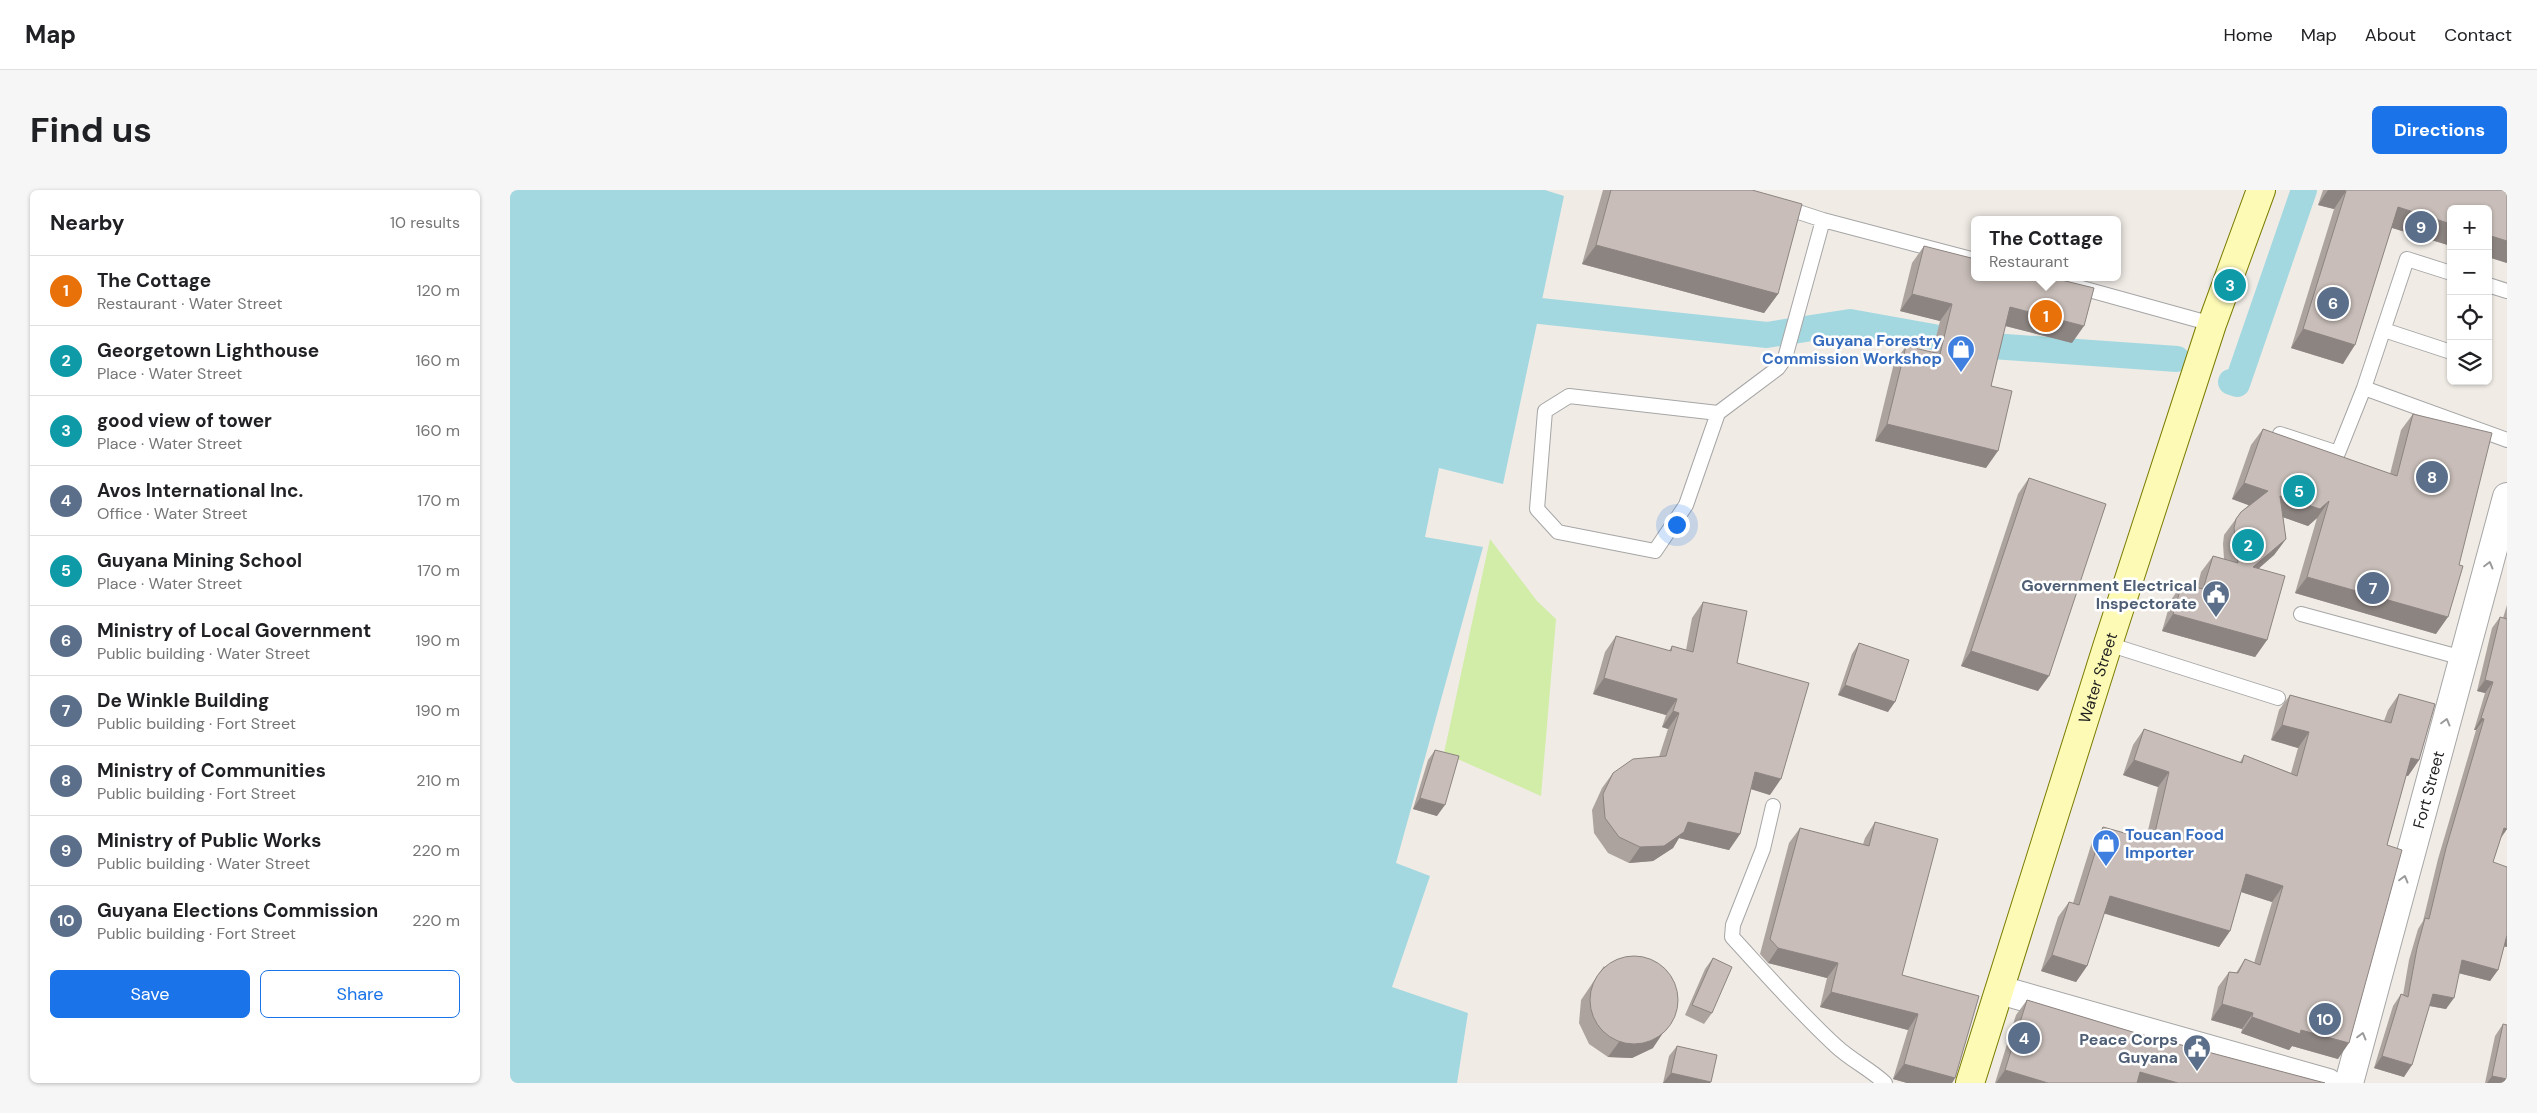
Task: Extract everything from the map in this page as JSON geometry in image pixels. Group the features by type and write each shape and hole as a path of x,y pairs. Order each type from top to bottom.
{"street":[{"name":"Water Street","path":"1970,1083 2108,644 2212,324 2261,190"},
{"name":"Fort Street","path":"2349,1083 2507,497"},
{"path":"2000,990 2328,1083"}],"lane":[{"path":"1767,202 1823,220 1971,259"},
{"path":"1718,413 1569,396 1545,411 1537,509 1558,532 1655,551 1686,505 1718,413 1778,368 1785,358 1796,315 1813,263 1823,220"},
{"path":"2280,434 2338,453 2364,388 2407,259 2447,272"},
{"path":"2056,281 2212,324"},
{"path":"2492,286 2507,291"},
{"path":"2384,330 2447,351"},
{"path":"2364,388 2507,440"},
{"path":"2301,614 2464,658"},
{"path":"2108,644 2278,698"},
{"path":"1773,806 1764,849 1734,925 1732,936 1790,1001 1838,1048 1871,1070 1886,1083"}],"green space":[{"path":"1490,539 1537,601 1556,619 1541,796 1444,753"}],"water":[{"path":"510,190 1545,190 1564,196 1503,484 1439,468 1425,537 1483,547 1396,863 1430,876 1392,987 1468,1013 1457,1083 510,1083"}],"building":[{"path":"1611,190 1752,190 1802,204 1778,294 1596,245"},
{"path":"2343,190 2507,190 2507,241 2492,236 2492,205 2447,205 2447,223 2398,207 2355,345 2303,329 2346,191"},
{"path":"1924,246 1971,258 1971,281 2065,281 2094,288 2084,326 2010,307 1991,386 2012,391 1998,451 1887,424 1906,346 1940,354 1952,304 1912,294"},
{"path":"2413,414 2492,433 2459,565 2463,566 2448,617 2307,577 2329,501 2320,509 2280,496 2286,539 2253,567 2285,576 2267,640 2173,614 2182,584 2203,589 2213,556 2238,563 2234,528 2236,519 2241,512 2268,491 2244,483 2263,429 2397,476"},
{"path":"2029,478 2106,504 2049,676 1971,651"},
{"path":"1703,602 1747,611 1737,663 1809,683 1781,779 1755,772 1740,834 1688,822 1684,832 1664,846 1640,847 1619,837 1605,818 1603,794 1613,773 1633,759 1666,756 1679,713 1673,711 1677,699 1604,678 1616,636 1671,651 1672,646 1693,652"},
{"path":"2500,617 2507,619 2507,829 2504,828 2493,862 2507,867 2507,935 2498,970 2462,960 2454,998 2433,994 2412,1065 2382,1056 2401,994 2408,997 2417,948 2425,918 2429,919 2446,848 2484,719 2481,718 2493,682 2485,680"},
{"path":"1859,643 1909,660 1895,702 1845,685"},
{"path":"2399,694 2435,704 2419,760 2411,758 2387,845 2402,850 2349,1043 2301,1030 2300,1034 2252,1017 2253,1013 2222,1004 2229,972 2238,973 2245,959 2260,965 2283,886 2246,874 2230,931 2110,896 2087,966 2052,955 2069,902 2079,905 2103,827 2153,841 2169,772 2134,760 2144,729 2242,763 2244,755 2297,776 2309,732 2282,725 2290,695 2391,723"},
{"path":"1435,750 1459,756 1445,805 1420,798"},
{"path":"1875,822 1938,839 1902,975 1979,996 1955,1078 1904,1064 1918,1014 1831,992 1838,963 1778,948 1770,939 1800,828 1869,846"},
{"path":"1634,956 1651,960 1665,969 1674,983 1678,1000 1674,1017 1665,1031 1651,1040 1634,1044 1617,1040 1603,1031 1594,1017 1590,1000 1594,983 1603,969 1617,960"},
{"path":"1713,958 1732,967 1712,1013 1692,1005"},
{"path":"2027,1000 2136,1033 2325,1083 2178,1083 2140,1072 2137,1083 2048,1083 2005,1070"},
{"path":"2503,1024 2507,1025 2507,1079 2492,1076"},
{"path":"1677,1046 1717,1055 1711,1082 1671,1073"}],"waterway":[{"path":"2231,382 2237,384 2304,190"},
{"path":"1540,311 1767,335 1850,322 1978,345 2177,359"}],"place":[{"name":"Ministry of Public Works","path":"2421,227"},
{"name":"good view of tower","path":"2230,285"},
{"name":"Ministry of Local Government","path":"2333,303"},
{"name":"The Cottage","path":"2046,316"},
{"name":"Guyana Forestry Commission Workshop","path":"1961,373"},
{"name":"Ministry of Communities","path":"2432,477"},
{"name":"Guyana Mining School","path":"2299,491"},
{"name":"Georgetown Lighthouse","path":"2248,545"},
{"name":"De Winkle Building","path":"2373,588"},
{"name":"Government Electrical Inspectorate","path":"2216,618"},
{"name":"Toucan Food Importer","path":"2106,867"},
{"name":"Guyana Elections Commission","path":"2325,1019"},
{"name":"Avos International Inc.","path":"2024,1038"},
{"name":"Peace Corps Guyana","path":"2197,1072"}]}
